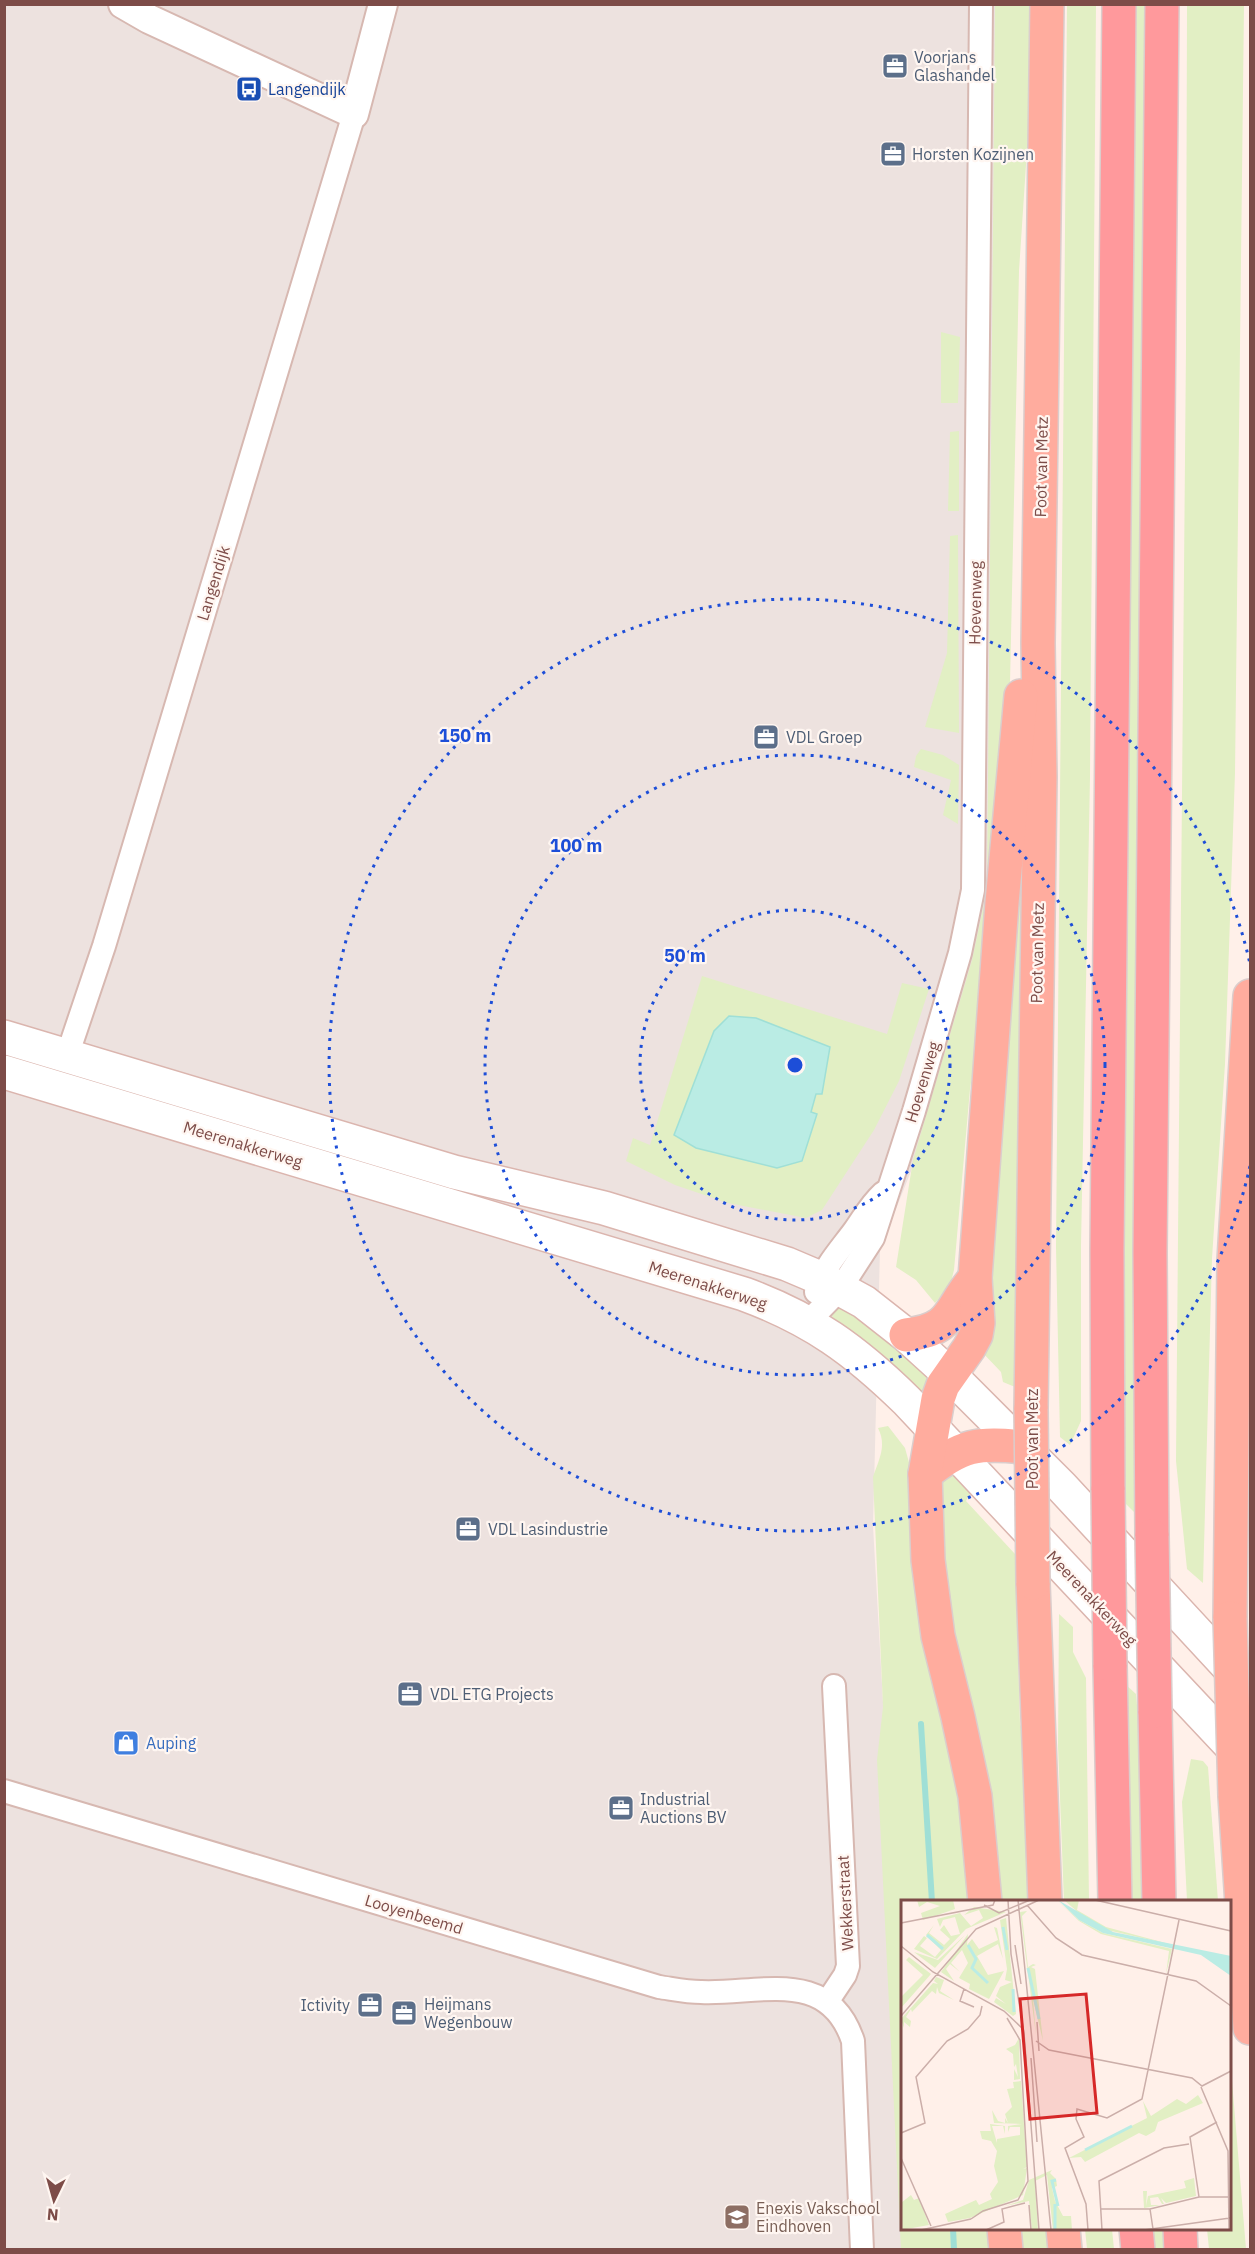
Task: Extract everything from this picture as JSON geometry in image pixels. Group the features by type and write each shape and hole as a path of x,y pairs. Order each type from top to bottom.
{"highway":[{"name":"Poot van Metz","path":"1045,1900 1033,1583 1031,1409 1040,777 1038,643 1047,4"},
{"path":"1115,1900 1110,1665 1107,1250 1119,4"},
{"path":"1159,1900 1152,1536 1150,1254 1162,4"},
{"path":"985,1900 975,1796 938,1636 928,1560 925,1474 938,1399 943,1385 976,1335 978,1323 975,1278 1019,700 1038,643"},
{"path":"1251,996 1234,1260 1230,1618 1235,1796 1251,2028"},
{"path":"906,1335 921,1333 944,1321 956,1309 961,1296 975,1278"},
{"path":"925,1474 955,1452 972,1446 1023,1447"},
{"path":"1004,2230 1006,2250"},
{"path":"1064,2230 1065,2250"},
{"path":"1136,2230 1138,2250"},
{"path":"1180,2230 1181,2250"}],"main road":[{"name":"Meerenakkerweg","path":"4,1037 454,1172 604,1208 787,1264 830,1283 864,1302 951,1375 1023,1447 1251,1690"},
{"name":"Meerenakkerweg","path":"4,1072 744,1294 808,1322 866,1362 955,1452 1248,1761"}],"street":[{"path":"123,4 149,19 354,114"},
{"name":"Langendijk","path":"67,1056 104,946 354,114 382,4"},
{"name":"Hoevenweg","path":"808,1322 830,1283 873,1238 914,1111 960,953 972,890 981,4"},
{"name":"Wekkerstraat","path":"827,2002 845,1975 848,1966 834,1686"},
{"name":"Looyenbeemd","path":"4,1791 659,1988 701,1992 793,1989 808,1992 827,2002"},
{"path":"827,2002 846,2024 853,2041 862,2250"}],"shaded area":[{"path":"5,5 1002,5 997,902 931,1121 880,1249 873,1526 901,2020 901,2230 909,2249 5,2250"}],"green space":[{"path":"1150,4 1139,1517 1120,1498 1134,5"},
{"path":"995,5 1033,5 1031,89 1019,271 1008,775 985,994 970,1089 954,1270 950,1286 935,1303 916,1280 896,1267 913,1160 972,960 987,890"},
{"path":"1067,5 1096,5 1090,777 1081,1246 1081,1421 1070,1445 1060,1437 1056,1247"},
{"path":"1187,5 1244,5 1235,773 1225,1064 1212,1258 1203,1583 1187,1569 1176,1461"},
{"path":"941,332 960,337 958,403 941,403"},
{"path":"959,431 959,511 948,511 950,432"},
{"path":"958,535 959,733 925,727 947,653 950,536"},
{"path":"921,749 943,755 959,765 958,824 943,815 951,780 914,767 916,756"},
{"path":"1029,775 1015,1387 1003,1382 1001,1372 980,1350 1003,976"},
{"path":"702,976 887,1034 902,983 929,989 899,1081 874,1130 822,1210 806,1218 728,1203 675,1185 626,1161 633,1138 650,1145"},
{"path":"838,1301 936,1376 923,1399 841,1328 833,1318 829,1307"},
{"path":"888,1426 905,1448 910,1466 911,1555 963,1814 971,1900 901,1900 901,2230 999,2230 1001,2249 901,2249 877,1760 883,1707 873,1477 882,1447 878,1428"},
{"path":"952,1468 972,1490 966,1501 1015,1554 1020,1724 1024,1734 1030,1900 998,1900 946,1578 939,1497 941,1481"},
{"path":"1059,1614 1073,1627 1073,1652 1086,1678 1089,1900 1064,1900 1058,1746"},
{"path":"1125,1684 1136,1694 1141,1753 1146,1900 1129,1900"},
{"path":"1191,1759 1203,1761 1208,1767 1218,1900 1187,1900 1182,1802"},
{"path":"1231,2069 1246,2249 1209,2249 1207,2230 1231,2230"},
{"path":"1017,2230 1050,2230 1052,2249 1016,2250"},
{"path":"1085,2230 1112,2230 1114,2249 1087,2249"},
{"path":"1150,2230 1167,2230 1169,2249 1152,2249"}],"water":[{"path":"729,1016 756,1018 830,1047 822,1094 816,1094 811,1112 817,1114 802,1161 777,1168 696,1148 674,1135 714,1031"}],"waterway":[{"path":"921,1724 932,1900"},
{"path":"953,2230 954,2250"}],"place":[{"name":"Voorjans Glashandel","path":"895,66"},
{"name":"Langendijk","path":"249,89"},
{"name":"Horsten Kozijnen","path":"893,154"},
{"name":"VDL Groep","path":"766,737"},
{"name":"VDL Lasindustrie","path":"468,1529"},
{"name":"VDL ETG Projects","path":"410,1694"},
{"name":"Auping","path":"126,1743"},
{"name":"Industrial Auctions BV","path":"621,1808"},
{"name":"Ictivity","path":"370,2005"},
{"name":"Heijmans Wegenbouw","path":"404,2013"},
{"name":"Enexis Vakschool Eindhoven","path":"737,2217"}]}
